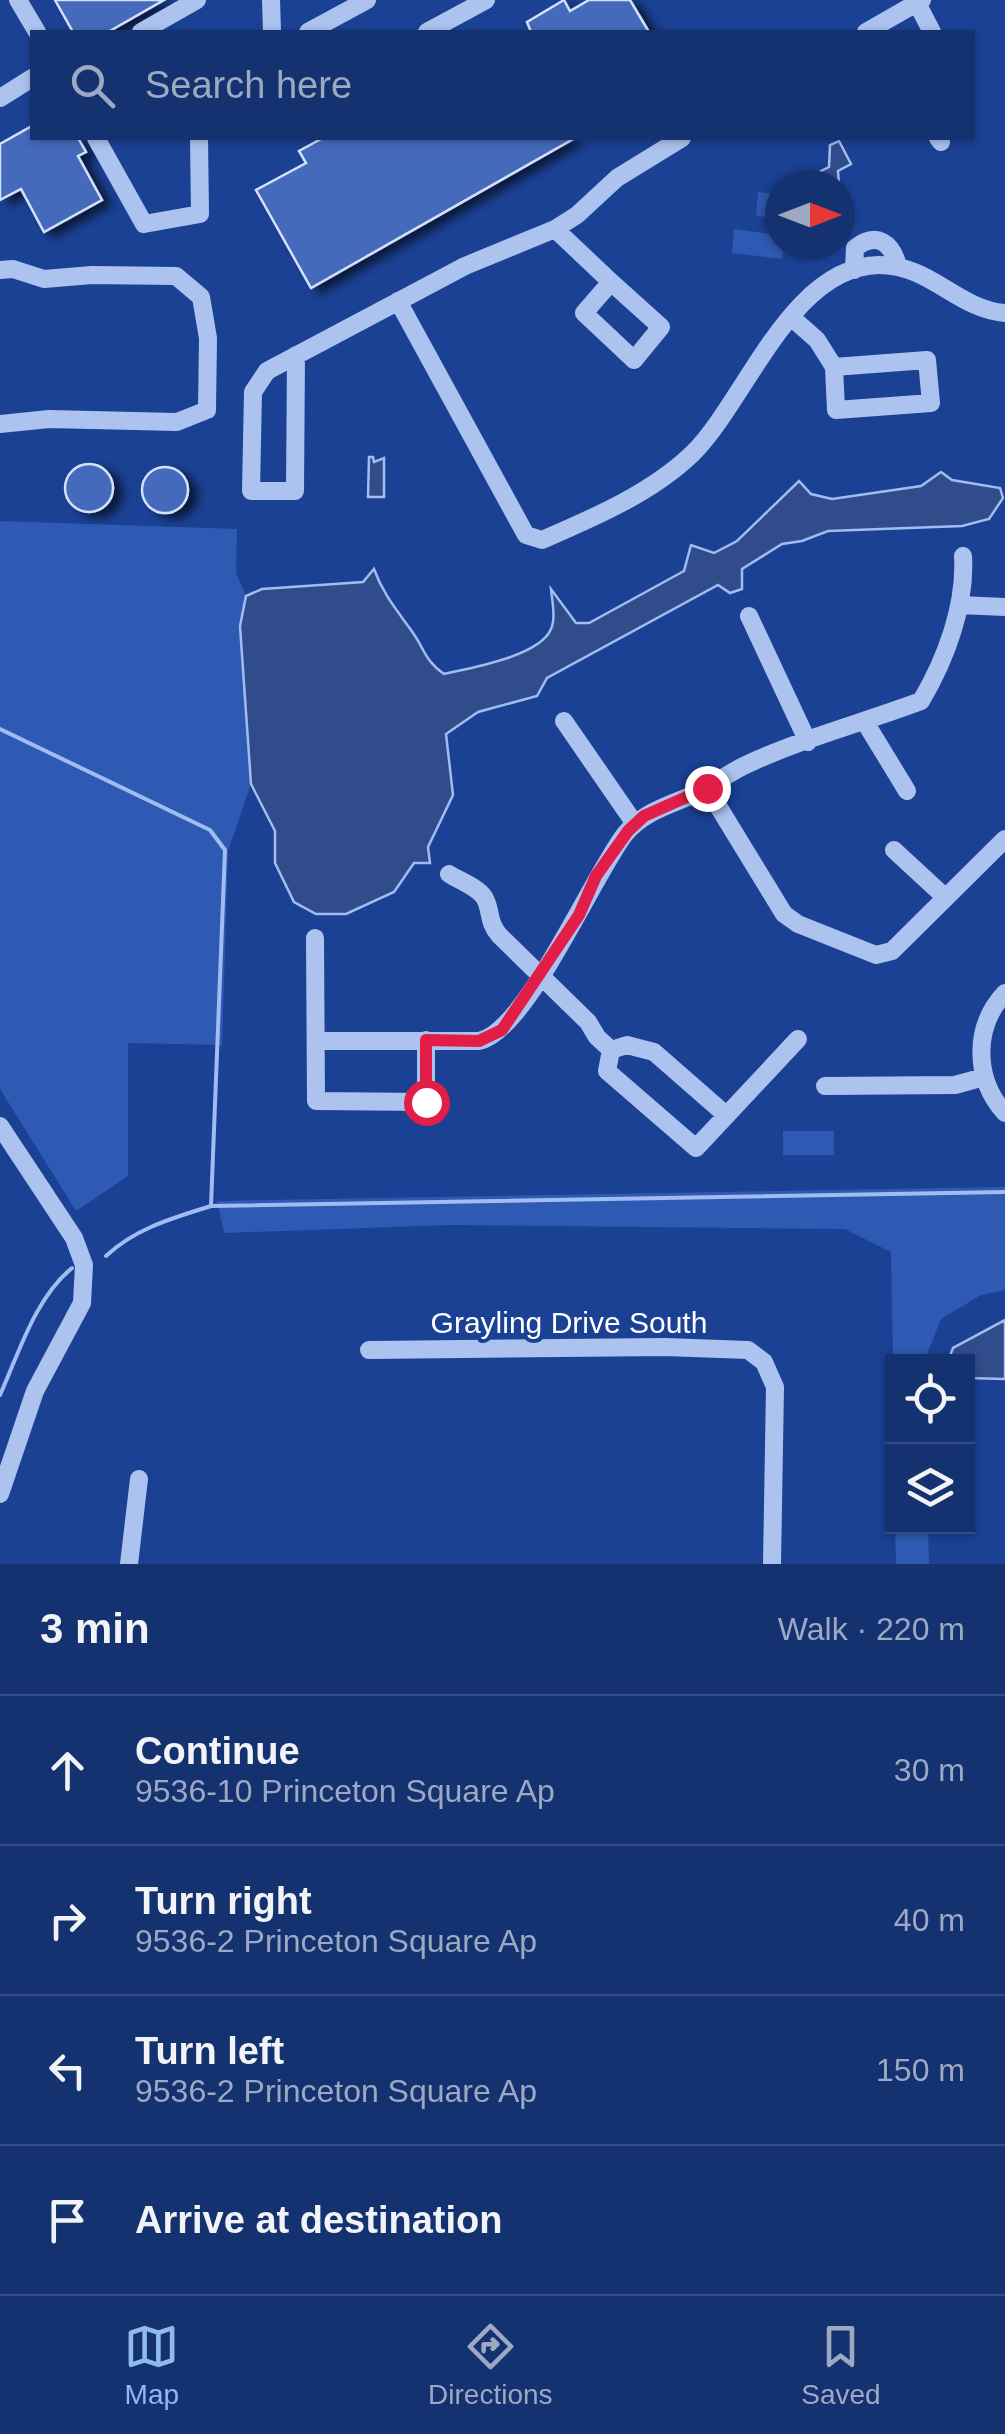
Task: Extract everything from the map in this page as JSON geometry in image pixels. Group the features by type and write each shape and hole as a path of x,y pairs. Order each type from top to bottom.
{"street":[{"path":"18,0 36,30"},
{"path":"144,30 197,0"},
{"path":"270,0 272,30"},
{"path":"312,30 366,0"},
{"path":"432,30 486,0"},
{"path":"875,30 919,1 931,30"},
{"path":"0,98 30,79"},
{"path":"97,140 144,224 200,214 198,140"},
{"path":"296,355 295,491 252,491 253,392 267,372 296,355 398,300 465,266 555,230 617,178 679,140"},
{"path":"555,230 611,282"},
{"path":"854,270 855,248 877,239 894,250 898,266"},
{"path":"398,300 526,535 542,540 659,480 693,452 721,419 791,317 829,280 877,265 898,266 917,271 975,306 1005,313"},
{"path":"0,270 13,269 44,279 176,276 200,297 208,338 207,410 177,422 50,419 0,424"},
{"path":"791,317 817,340 834,367 836,410 930,403 928,360 834,367"},
{"path":"316,1041 486,1039 502,1030 579,915 596,876 635,824 654,810 707,788 751,762 921,701 932,682 960,605 963,556"},
{"path":"960,605 1005,607"},
{"path":"749,616 808,742"},
{"path":"564,720 635,824"},
{"path":"865,722 908,791"},
{"path":"707,788 784,914 798,924 876,955 884,955 1005,839"},
{"path":"894,850 946,898"},
{"path":"450,874 480,892 488,907 490,924 611,1050"},
{"path":"315,938 316,1101 426,1102 426,1040"},
{"path":"1005,992 992,1010 981,1049 984,1077 1005,1113"},
{"path":"611,1050 606,1070 696,1148 798,1039"},
{"path":"611,1050 627,1044 654,1052 726,1115"},
{"path":"825,1086 956,1085 984,1077"},
{"path":"0,1126 74,1238 85,1277 82,1303 35,1391 0,1494"},
{"name":"Grayling Drive South","path":"369,1350 748,1350 764,1362 774,1388 772,1564"},
{"path":"129,1564 138,1479"}],"shaded area":[{"path":"839,141 851,164 840,170 823,170 829,167 830,145"},
{"path":"758,192 765,193 765,217 756,216"},
{"path":"734,229 765,233 765,257 732,253"},
{"path":"369,457 374,462 384,458 384,497 368,497"},
{"path":"941,472 952,480 1000,488 1003,498 989,519 962,526 828,531 782,544 742,569 742,589 730,593 718,585 547,678 537,696 478,712 446,734 453,795 428,847 430,863 414,863 394,892 346,914 316,914 294,902 275,863 275,831 251,784 240,626 246,596 262,589 363,582 374,569 428,659 444,674 504,659 533,647 551,629 551,589 576,623 589,623 684,571 691,545 714,553 737,541 799,481 811,494 832,499 921,486"},
{"path":"0,521 237,529 236,573 246,596 240,626 251,784 228,851 222,1045 128,1043 128,1176 76,1211 0,1089"},
{"path":"783,1131 834,1131 834,1155 783,1155"},
{"path":"1005,1187 1005,1290 981,1295 941,1319 927,1354 893,1354 891,1252 845,1229 449,1225 224,1233 217,1201"},
{"path":"1005,1320 1005,1379 975,1378 975,1354 951,1354 953,1348"},
{"path":"895,1534 928,1534 929,1564 896,1564"}],"building":[{"path":"55,0 164,0 112,30 72,30"},
{"path":"564,0 570,11 589,0 630,0 648,30 530,30 527,22"},
{"path":"30,127 30,140 79,140 86,152 78,156 102,200 44,232 21,189 0,200 0,144"},
{"path":"319,140 571,140 311,288 256,190 306,163 299,151"},
{"path":"89,464 106,471 113,488 106,505 89,512 72,505 65,488 72,471"},
{"path":"165,467 181,474 188,490 181,506 165,513 149,506 142,490 149,474"}],"waterway":[{"path":"0,729 210,830 225,850 211,1206"},
{"path":"106,1256 142,1231 211,1206 1005,1192"},
{"path":"0,1395 38,1310 72,1268"}],"route":[{"path":"426,1102 426,1040 479,1041 502,1030 579,915 596,876 628,831 654,810 707,788"}]}
